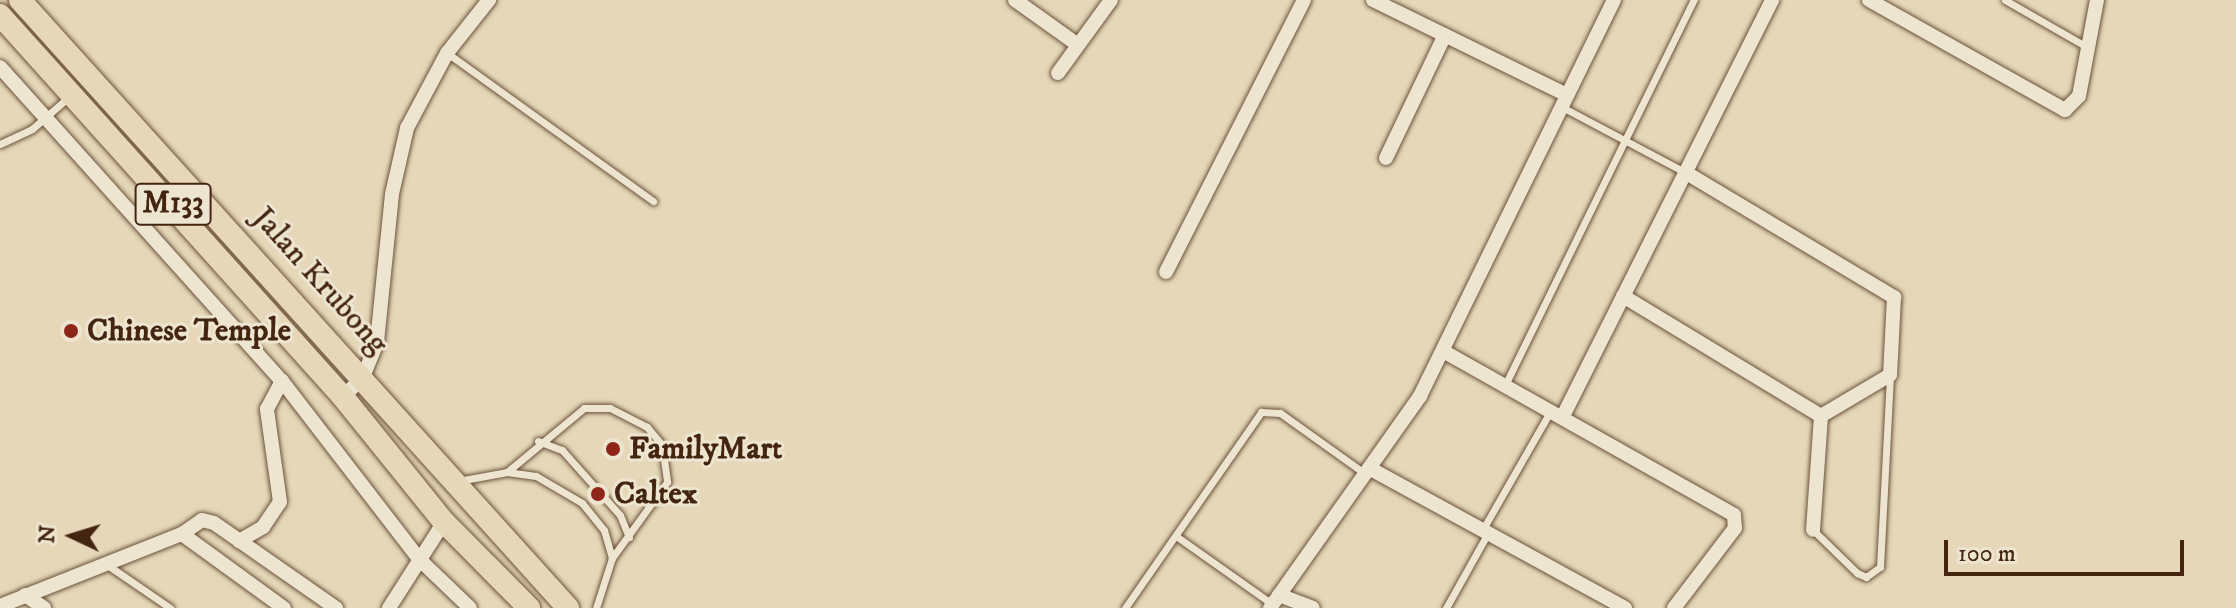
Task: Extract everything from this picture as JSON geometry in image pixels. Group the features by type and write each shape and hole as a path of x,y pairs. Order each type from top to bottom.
{"main road":[{"name":"Jalan Krubong","path":"20,0 363,377 448,483 568,608"},
{"name":"Jalan Krubong","path":"0,15 74,92 343,397 444,522 529,608"}],"street":[{"path":"343,397 363,377 377,342 396,162 447,53 489,0"},
{"path":"1015,0 1078,45"},
{"path":"1058,73 1111,0"},
{"path":"1166,272 1304,0"},
{"path":"1373,0 1445,35 1564,101"},
{"path":"1313,608 1274,602 1366,470 1443,351 1614,0"},
{"path":"1557,413 1623,296 1772,0"},
{"path":"1869,0 2065,110 2079,96 2097,0"},
{"path":"1386,158 1445,35"},
{"path":"0,67 282,381 420,560 470,608"},
{"path":"1685,172 1894,297 1890,375 1821,416"},
{"path":"1623,296 1821,416"},
{"path":"1443,351 1734,515 1735,528 1674,608"},
{"path":"239,541 263,527 280,502 267,409 282,381"},
{"path":"1813,530 1821,416"},
{"path":"1366,470 1625,608"},
{"path":"0,606 101,560 182,534 202,520 239,541 336,608"},
{"path":"389,608 444,522"},
{"path":"182,534 284,608"},
{"path":"25,595 44,608"}],"lane":[{"path":"1505,385 1694,0"},
{"path":"2005,0 2089,49"},
{"path":"447,53 653,201"},
{"path":"0,144 47,117 74,92"},
{"path":"1564,101 1685,172"},
{"path":"1813,530 1857,573 1880,567 1890,375"},
{"path":"507,472 538,441 584,408 610,408 647,427 670,467 629,537 612,558 596,608"},
{"path":"1125,608 1261,412 1280,413 1366,470"},
{"path":"1446,608 1485,532 1557,413"},
{"path":"538,441 562,450 620,515 629,537"},
{"path":"448,483 507,472 536,476 582,503 604,530 612,558"},
{"path":"1176,536 1274,602"},
{"path":"101,560 170,608"}],"place":[{"name":"Chinese Temple","path":"71,331"},
{"name":"FamilyMart","path":"613,449"},
{"name":"Caltex","path":"598,494"}]}
